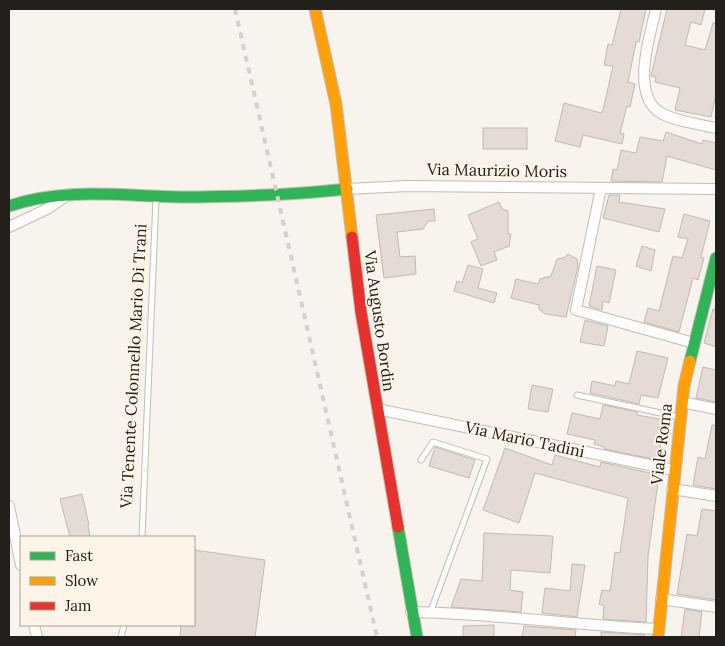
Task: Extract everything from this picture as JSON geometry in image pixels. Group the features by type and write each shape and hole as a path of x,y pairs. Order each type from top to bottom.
{"street":[{"name":"Via Augusto Bordin","path":"316,9 333,90 347,189 361,312 411,612 417,637"},
{"path":"656,9 643,69 651,103 656,110 666,115 716,128"},
{"name":"Via Maurizio Moris","path":"156,196 278,196 347,189 407,186 716,189"},
{"path":"601,188 576,310 694,343"},
{"path":"9,227 47,209 71,193"},
{"path":"9,206 40,196 71,193 156,196"},
{"name":"Viale Roma","path":"658,633 682,402 694,343 716,258"},
{"path":"682,402 716,409"},
{"name":"Via Mario Tadini","path":"377,408 674,470"},
{"path":"672,489 716,496"},
{"path":"9,506 20,560"},
{"path":"661,599 716,607"},
{"path":"411,612 476,614 658,633"}],"lane":[{"name":"Via Tenente Colonnello Mario Di Trani","path":"142,536 156,196"},
{"path":"577,395 680,417"},
{"path":"421,460 433,442 487,459 430,612"}],"building":[{"path":"621,9 646,9 639,42 636,42 628,82 635,84 630,107 627,106 620,133 624,134 622,144 583,135 580,147 555,141 564,103 601,113 603,110 613,66 604,65 608,44 612,45"},
{"path":"667,9 705,9 701,25 691,22 685,45 705,50 713,23 716,23 716,94 711,117 675,110 680,88 655,82 656,77 651,76"},
{"path":"483,128 527,128 527,149 483,149"},
{"path":"666,132 702,144 703,140 716,143 716,170 667,156 662,182 611,181 613,169 617,170 621,150 636,153 640,137 663,141"},
{"path":"609,195 620,195 619,202 665,209 659,232 603,218"},
{"path":"499,202 502,209 508,211 508,234 511,234 509,246 494,252 497,260 481,266 471,242 478,239 468,215"},
{"path":"434,209 435,221 428,221 423,229 397,232 400,257 415,256 416,274 384,278 376,215"},
{"path":"684,214 710,221 701,257 704,258 698,280 693,278 679,332 644,322 648,308 659,311 673,256 682,258 688,239 678,237"},
{"path":"642,246 655,250 651,271 636,266"},
{"path":"568,254 577,259 578,266 566,317 545,314 539,309 539,305 511,298 516,279 538,284 540,279 551,276 557,259 564,258"},
{"path":"468,265 483,269 478,288 497,293 494,303 454,291 457,281 462,283"},
{"path":"597,266 616,270 609,303 603,301 602,310 589,306"},
{"path":"713,309 716,309 716,347 704,343"},
{"path":"585,320 608,326 604,346 580,342"},
{"path":"637,351 668,358 658,398 641,395 639,404 590,393 592,381 615,386 616,381 629,384"},
{"path":"703,367 716,370 716,402 696,398"},
{"path":"532,385 553,389 548,412 528,409"},
{"path":"603,405 637,412 637,415 665,420 658,460 604,449 604,447 594,444 595,440 567,434 572,413 600,419"},
{"path":"712,425 716,425 716,489 693,485 698,457 705,459"},
{"path":"435,447 475,460 469,478 429,466"},
{"path":"505,448 552,465 555,455 600,467 601,462 659,475 648,556 646,622 603,619 604,606 599,604 602,590 610,591 615,552 620,553 628,498 535,473 519,523 483,510"},
{"path":"82,494 90,536 70,536 60,499"},
{"path":"702,509 716,511 716,600 677,594 687,534 697,536"},
{"path":"484,533 553,536 550,573 511,570 510,590 523,592 521,612 451,607 461,579 482,581"},
{"path":"195,550 265,560 255,637 180,637 181,626 195,626"},
{"path":"572,564 585,565 577,617 542,613 545,588 570,591"},
{"path":"685,609 702,612 699,637 681,637"},
{"path":"494,625 494,637 463,637 463,626"},
{"path":"524,626 576,630 575,637 522,637"},
{"path":"601,632 645,635 644,637 601,637"}],"railway":[{"path":"235,9 377,637"}],"traffic: fast":[{"path":"9,206 51,196 115,194 221,197 347,189"},
{"path":"690,361 716,258"},
{"path":"398,527 417,637"}],"traffic: slow":[{"path":"315,9 336,104 352,237"},
{"path":"658,637 684,386 690,361"}],"traffic: jam":[{"path":"352,237 361,312 398,527"}]}
